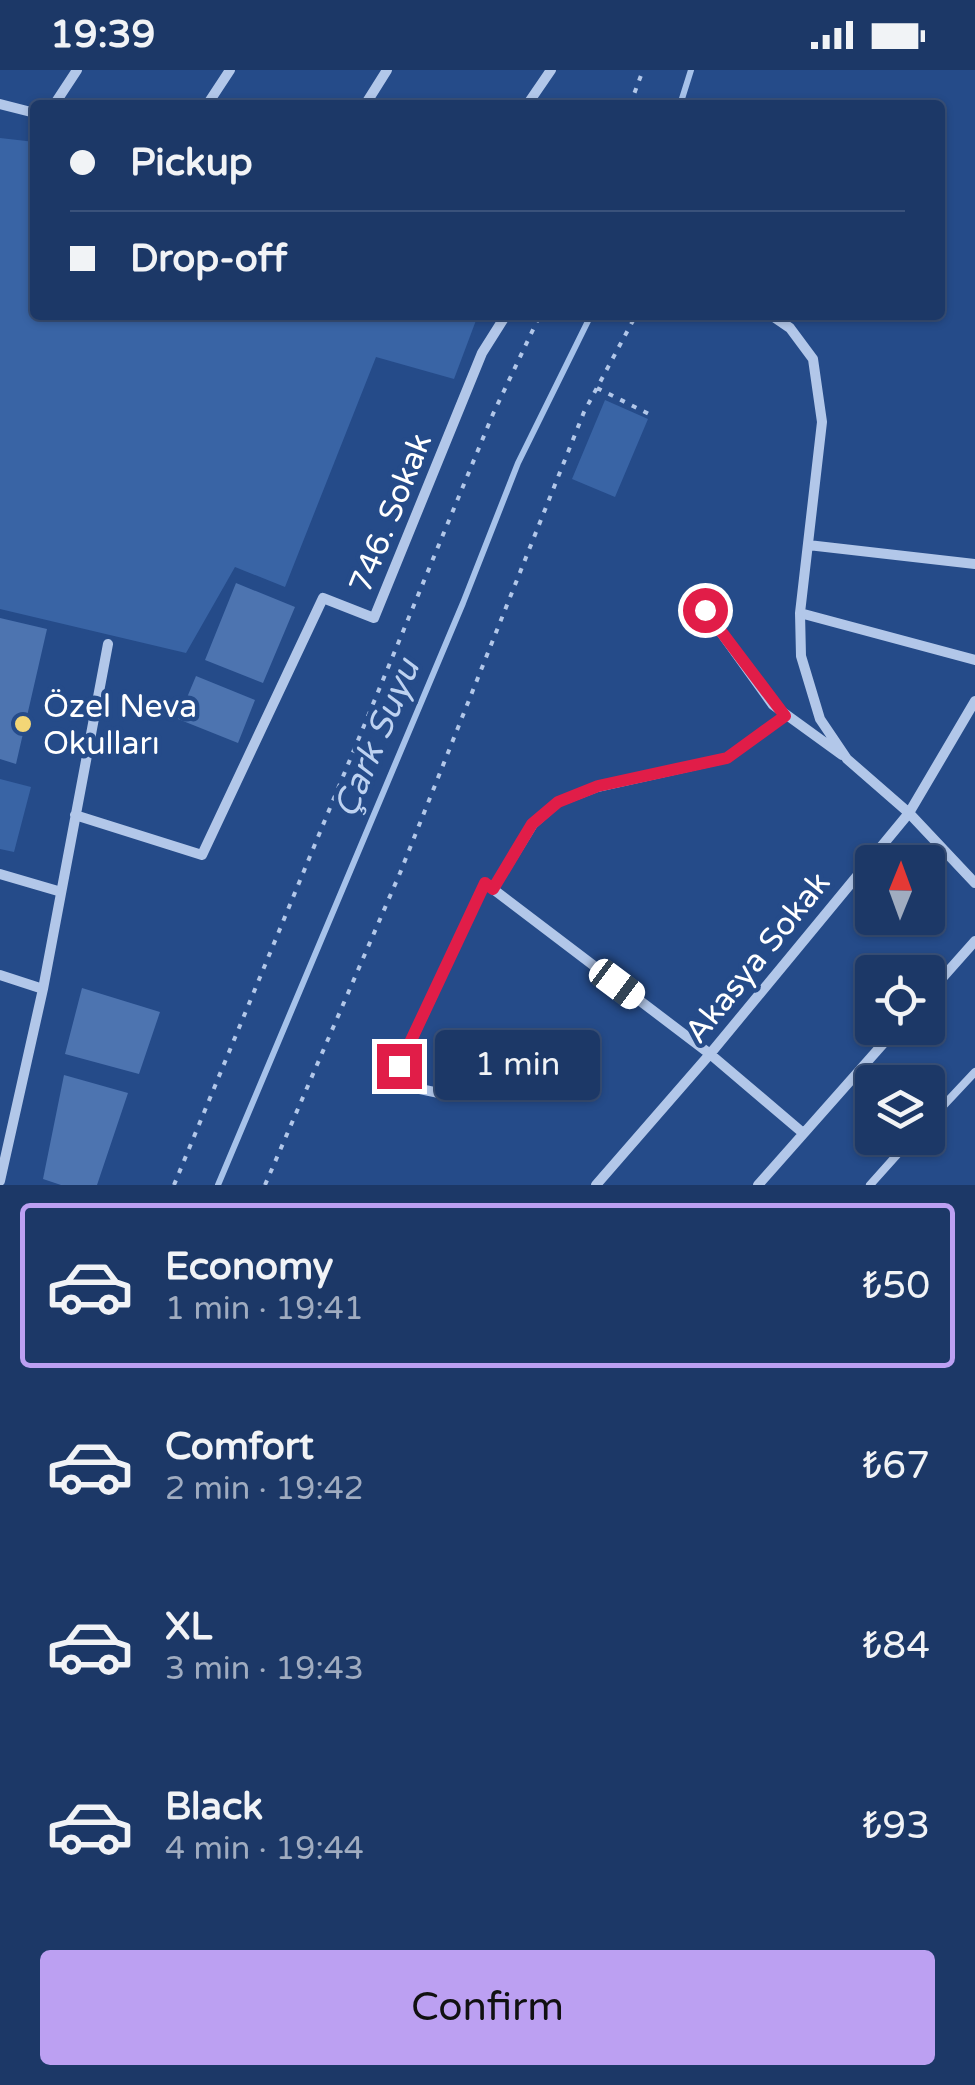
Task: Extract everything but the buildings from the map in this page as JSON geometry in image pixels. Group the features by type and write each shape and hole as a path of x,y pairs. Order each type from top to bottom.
{"street":[{"path":"57,100 77,70"},
{"path":"210,100 230,70"},
{"path":"368,100 387,70"},
{"path":"530,100 550,70"},
{"path":"0,104 30,113"},
{"name":"746. Sokak","path":"75,816 202,855 323,598 374,618 482,352 503,320"},
{"path":"779,320 790,328 813,360 822,422 800,613 801,656 816,703 847,759"},
{"path":"808,545 975,564"},
{"path":"705,610 785,716 847,759 908,812 975,883"},
{"path":"800,613 975,660"},
{"path":"0,1182 43,989 58,891 108,644"},
{"name":"Akasya Sokak","path":"596,1185 710,1054 908,812 975,701"},
{"path":"493,889 532,824 558,802 598,786 727,758 785,716"},
{"path":"0,874 58,891"},
{"path":"453,1096 420,1089 399,1066 485,883 710,1054 803,1133"},
{"path":"945,975 975,941"},
{"path":"0,976 43,989"},
{"path":"758,1185 882,1045"}],"lane":[{"path":"945,1104 975,1072"},
{"path":"870,1185 897,1155"}],"path":[{"path":"632,100 643,70"},
{"path":"174,1185 492,414 538,320"},
{"path":"265,1185 400,873 597,388 633,320"},
{"path":"597,388 653,416"}],"shaded area":[{"path":"0,138 30,141 30,320 476,320 454,379 376,357 285,587 235,567 186,653 0,609"},
{"path":"605,400 648,419 615,497 572,479"},
{"path":"0,779 31,787 14,852 0,849"}],"waterway":[{"name":"Çark Suyu","path":"682,100 691,70"},
{"name":"Çark Suyu","path":"218,1185 518,463 589,320"}],"place":[{"name":"Özel Neva Okulları","path":"23,724"}],"route":[{"path":"399,1066 485,883 493,889 532,824 558,802 598,786 727,758 785,716 705,610"}]}
